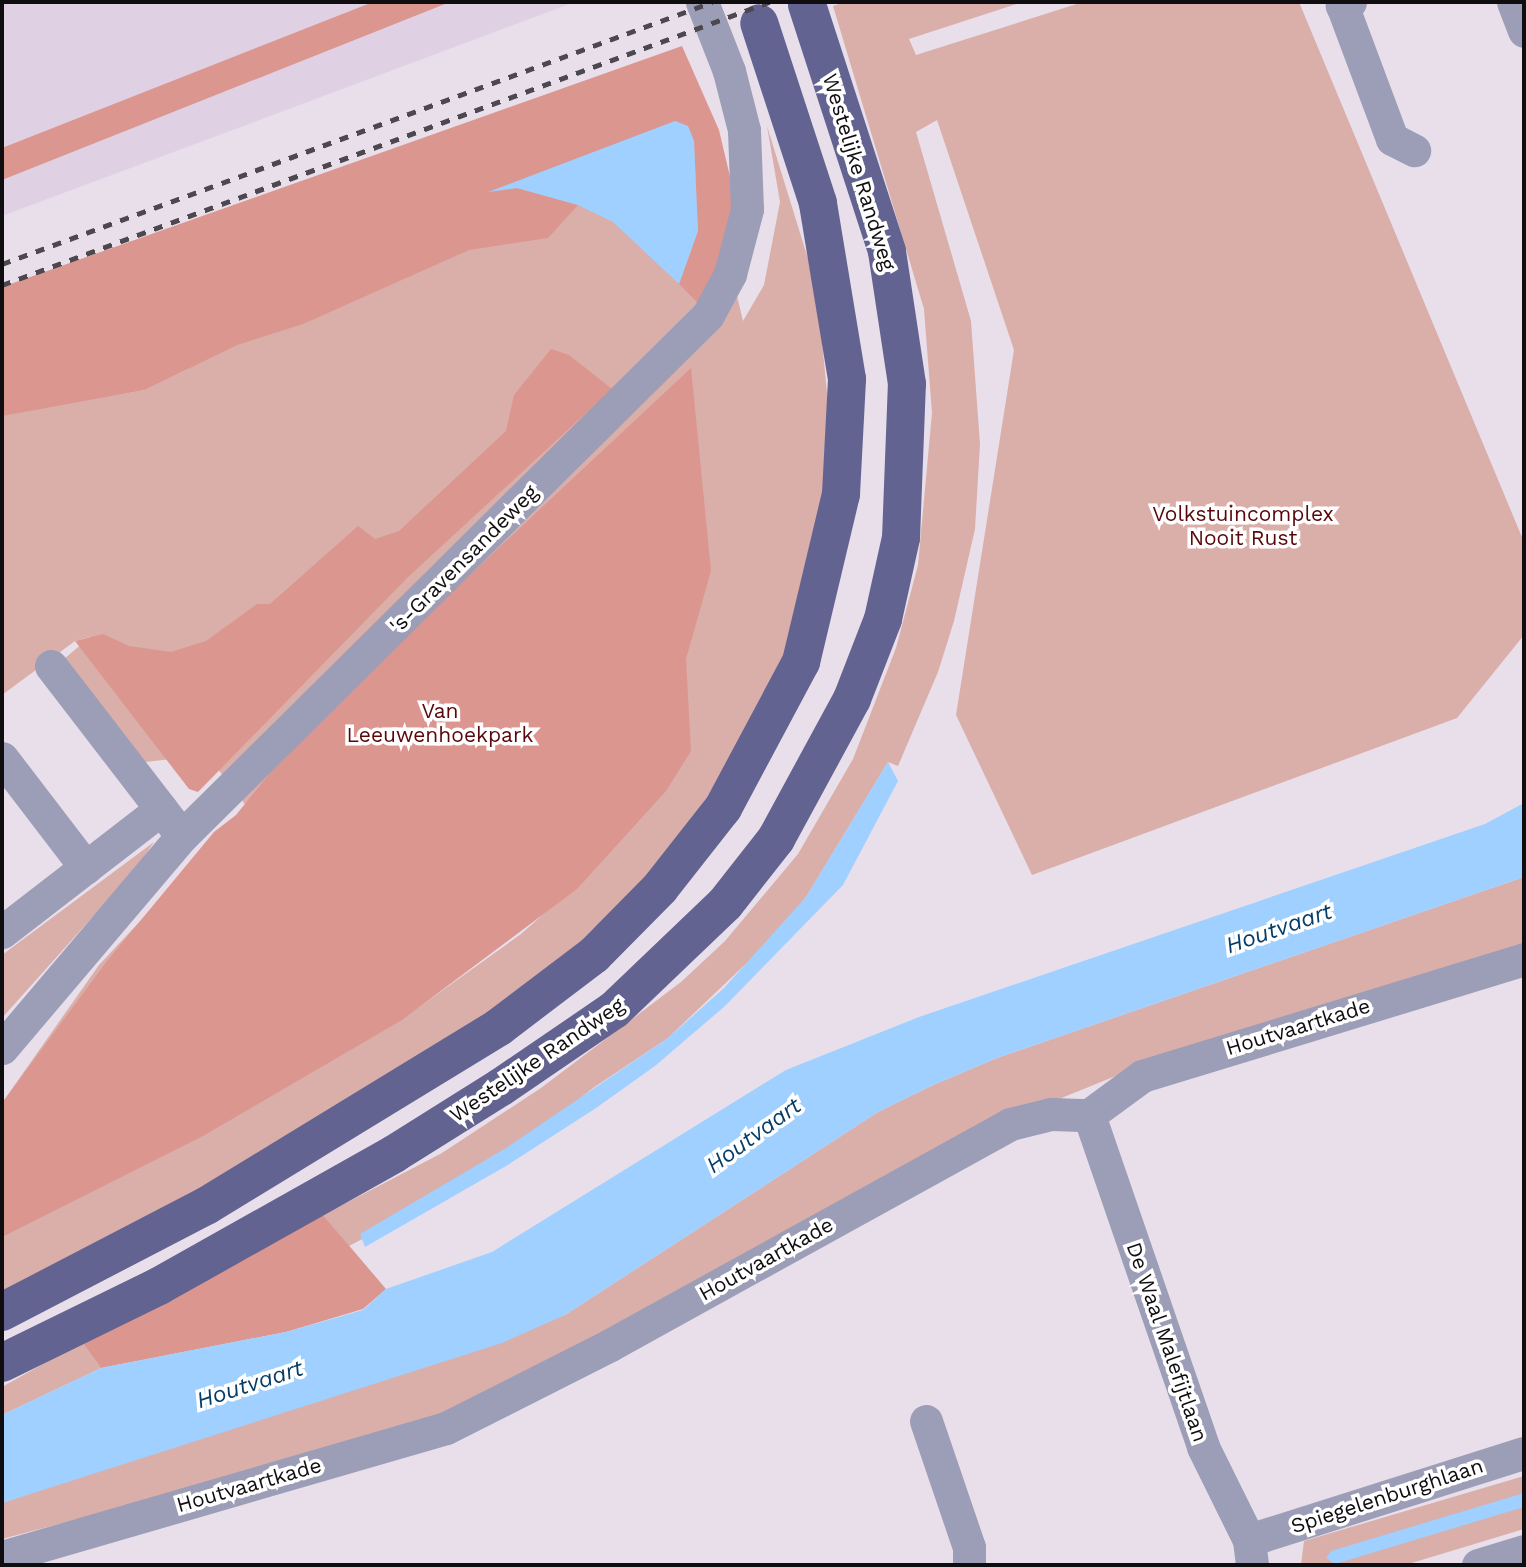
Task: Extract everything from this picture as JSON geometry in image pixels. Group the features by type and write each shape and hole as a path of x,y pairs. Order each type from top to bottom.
{"main road":[{"name":"Westelijke Randweg","path":"2,1363 159,1286 394,1154 614,1010 725,904 783,827 852,699 883,619 901,538 907,384 887,251 807,5"},
{"path":"2,1312 206,1206 499,1027 594,955 660,888 723,808 801,662 841,494 847,379 818,203 759,23"}],"street":[{"name":"'s-Gravensandeweg","path":"2,1048 182,836 708,314 730,274 747,209 744,130 729,71 702,2"},
{"path":"1350,2 1342,5 1392,139 1414,150"},
{"path":"1513,2 1524,31"},
{"path":"51,666 182,836"},
{"path":"2,758 86,868"},
{"path":"2,932 161,809"},
{"name":"Houtvaartkade","path":"2,1557 446,1428 610,1345 1010,1124 1051,1114 1089,1115 1142,1076 1524,958"},
{"name":"De Waal Malefijtlaan","path":"1089,1115 1203,1447 1250,1553"},
{"path":"926,1421 969,1547 969,1565"},
{"name":"Spiegelenburghlaan","path":"1250,1553 1524,1453"},
{"path":"1478,1565 1524,1551"}],"shaded area":[{"path":"2,2 575,2 2,216"}],"green space":[{"path":"373,2 450,2 2,180 2,148"},
{"name":"Volkstuincomplex Nooit Rust","path":"844,2 1023,2 909,39 916,55 1083,2 1299,2 1524,542 1524,635 1457,718 1032,875 956,715 1014,350 937,120 916,132 971,321 980,444 975,529 954,621 938,672 898,766 888,762 806,897 774,937 668,1038 593,1088 477,1179 349,1246 323,1215 442,1153 541,1088 681,982 725,941 798,854 853,759 896,648 918,565 932,413 924,309 833,6"},
{"path":"682,46 719,130 731,181 731,210 718,266 700,305 679,284 698,231 694,141 492,191 517,188 578,205 548,238 469,250 303,324 237,345 145,390 2,416 2,287"},
{"name":"Van Leeuwenhoekpark","path":"679,53 743,321 764,285 780,202 767,126 809,262 820,321 828,403 821,522 803,604 763,713 643,893 443,1052 2,1298 2,1103 99,965 247,807 207,755 145,762 64,659 90,637 75,641 2,695 2,313","holes":["190,368 145,390 3,415","598,866 521,934 408,1015"]},
{"path":"551,349 569,355 612,389 407,578 198,792 189,789 75,641 103,634 129,646 171,652 206,641 257,604 270,604 358,526 375,539 399,531 506,431 514,395"},
{"path":"691,368 711,571 686,659 691,751 666,791 577,889 402,1020 203,1136 2,1237 2,1103 107,961 214,832 236,815 270,773 398,642"},
{"path":"154,842 138,866 2,1018 2,955"},
{"path":"1524,877 1524,947 1123,1073 985,1129 484,1412 2,1539 2,1503 565,1315 878,1112 931,1086 997,1058"},
{"path":"323,1215 386,1289 363,1309 286,1332 101,1368 82,1342"},
{"path":"82,1342 101,1368 2,1415 2,1387"},
{"path":"1524,1476 1524,1529 1405,1565 1301,1565 1304,1541"}],"water":[{"path":"675,121 688,126 694,141 698,231 679,284 613,222 578,205 517,188 488,192"},
{"path":"888,762 898,781 843,885 725,1006 655,1066 596,1108 506,1166 365,1247 360,1234 506,1148 668,1038 724,988 806,897"},
{"name":"Houtvaart","path":"1524,803 1524,877 997,1058 931,1086 878,1112 565,1315 502,1343 2,1503 2,1415 101,1368 286,1332 363,1310 386,1289 492,1252 786,1070 919,1017 1485,824"},
{"path":"1524,1493 1524,1507 1335,1564 1326,1558 1331,1551"}],"railway":[{"path":"2,264 712,2"},
{"path":"2,285 769,2"}]}
